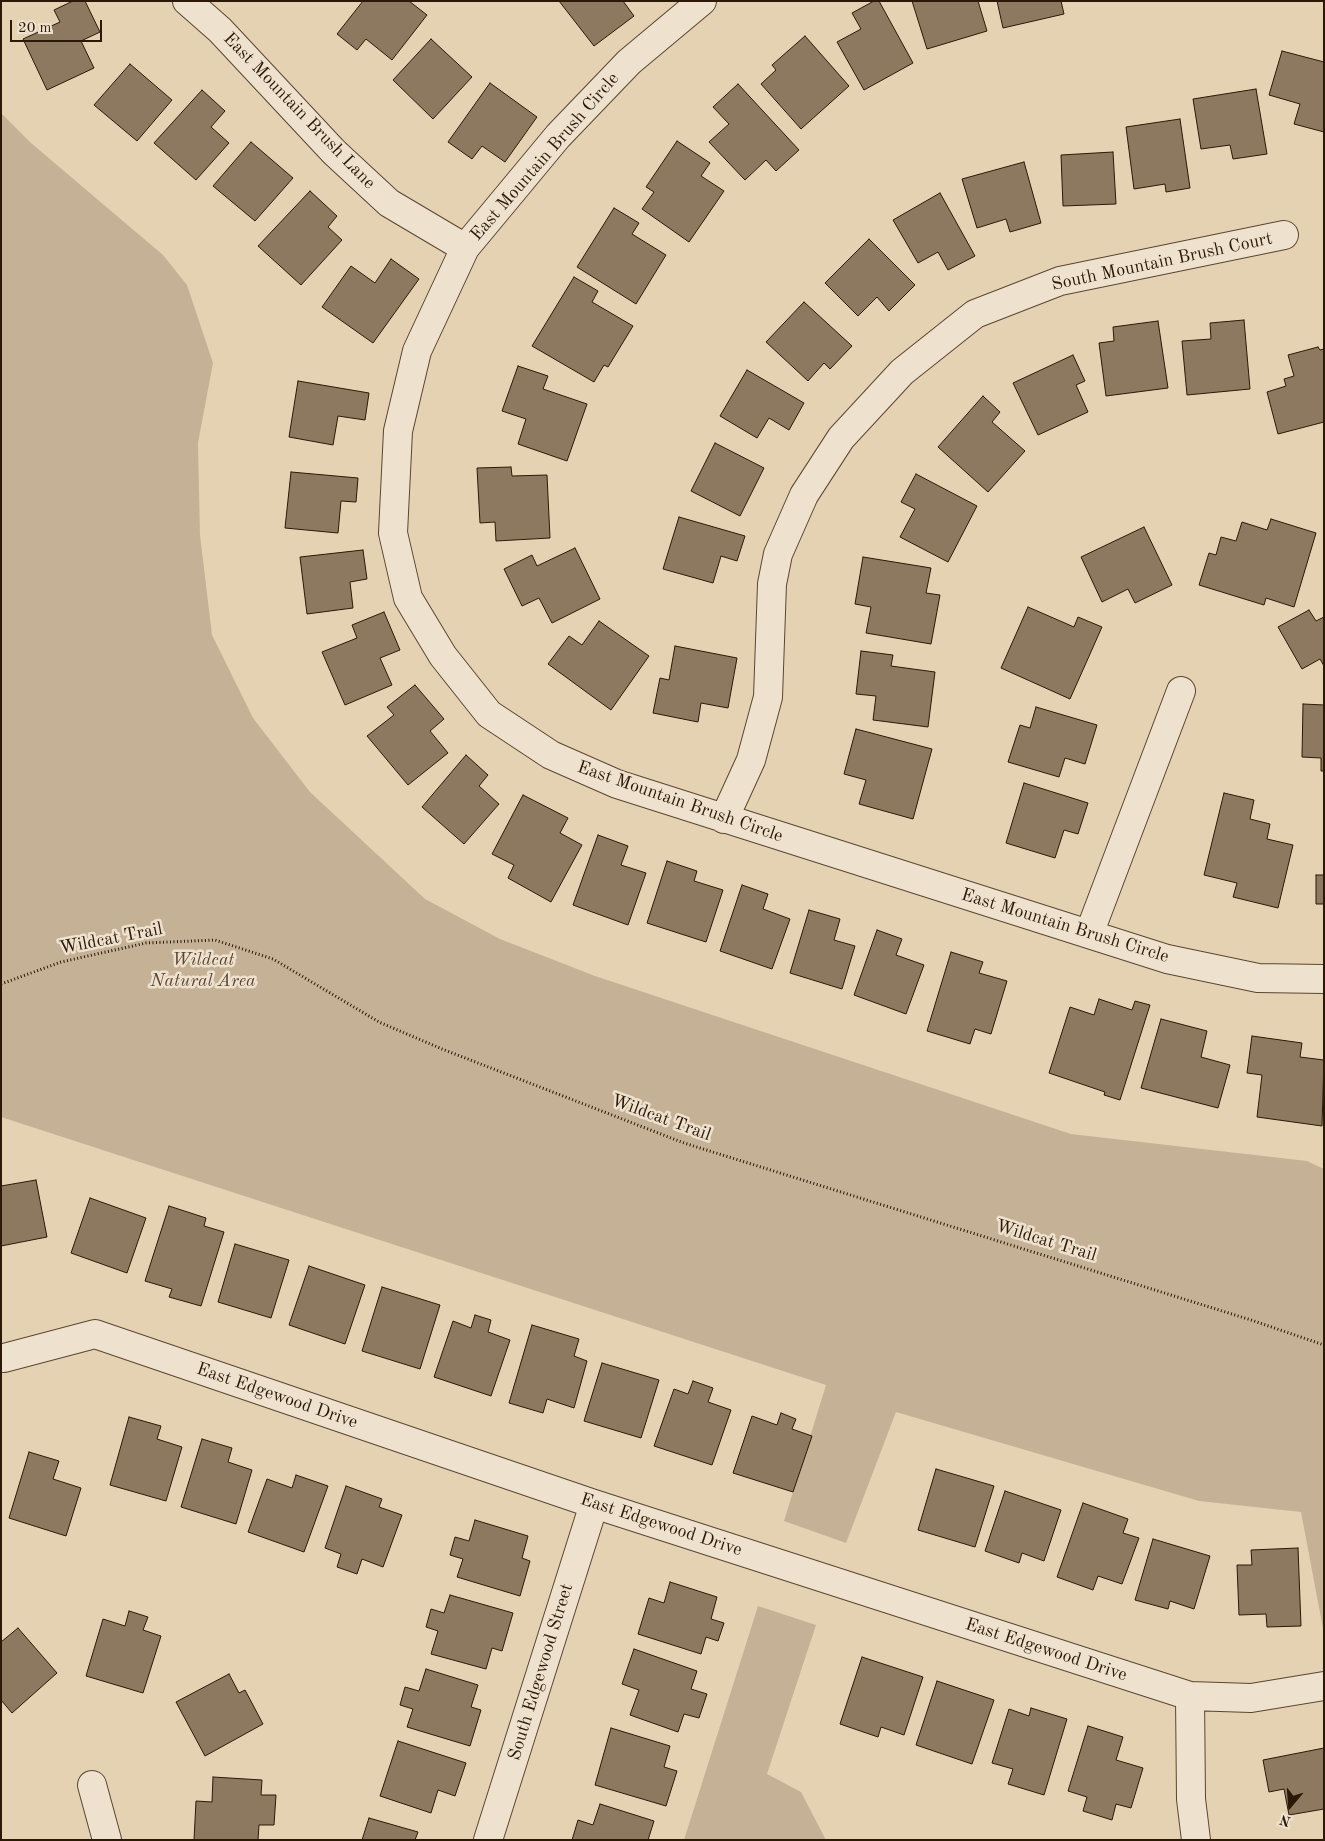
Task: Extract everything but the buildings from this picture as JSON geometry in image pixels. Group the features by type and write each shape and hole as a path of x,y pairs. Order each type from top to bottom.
{"street":[{"name":"East Mountain Brush Lane","path":"188,1 220,30 334,152 390,203 465,248"},
{"name":"East Mountain Brush Circle","path":"702,1 629,62 590,102 558,136 465,248 417,351 398,431 393,533 408,598 443,656 489,714 551,756 617,784 1167,959 1258,978 1324,979"},
{"name":"South Mountain Brush Court","path":"724,819 751,760 768,697 772,584 778,554 804,495 841,438 902,372 974,314 1060,281 1284,235"},
{"path":"1089,934 1181,691"},
{"name":"East Edgewood Drive","path":"4,1358 95,1334 594,1504 1190,1696 1250,1698 1324,1686"},
{"name":"South Edgewood Street","path":"488,1840 594,1504"},
{"path":"1190,1696 1191,1799 1196,1840"},
{"path":"92,1785 107,1840"}],"path":[{"name":"Wildcat Trail","path":"1,984 61,962 146,943 215,940 274,959 379,1022 442,1049 684,1142 1242,1317 1324,1345"}],"green space":[{"name":"Wildcat Natural Area","path":"1,113 31,143 163,255 187,285 213,363 198,443 200,535 212,635 253,718 310,792 425,899 500,939 595,976 1071,1134 1307,1161 1324,1169 1324,1634 1301,1512 1199,1501 896,1412 846,1543 784,1521 826,1385 1,1117"},
{"path":"758,1606 816,1625 767,1774 801,1792 826,1840 684,1840"}]}
